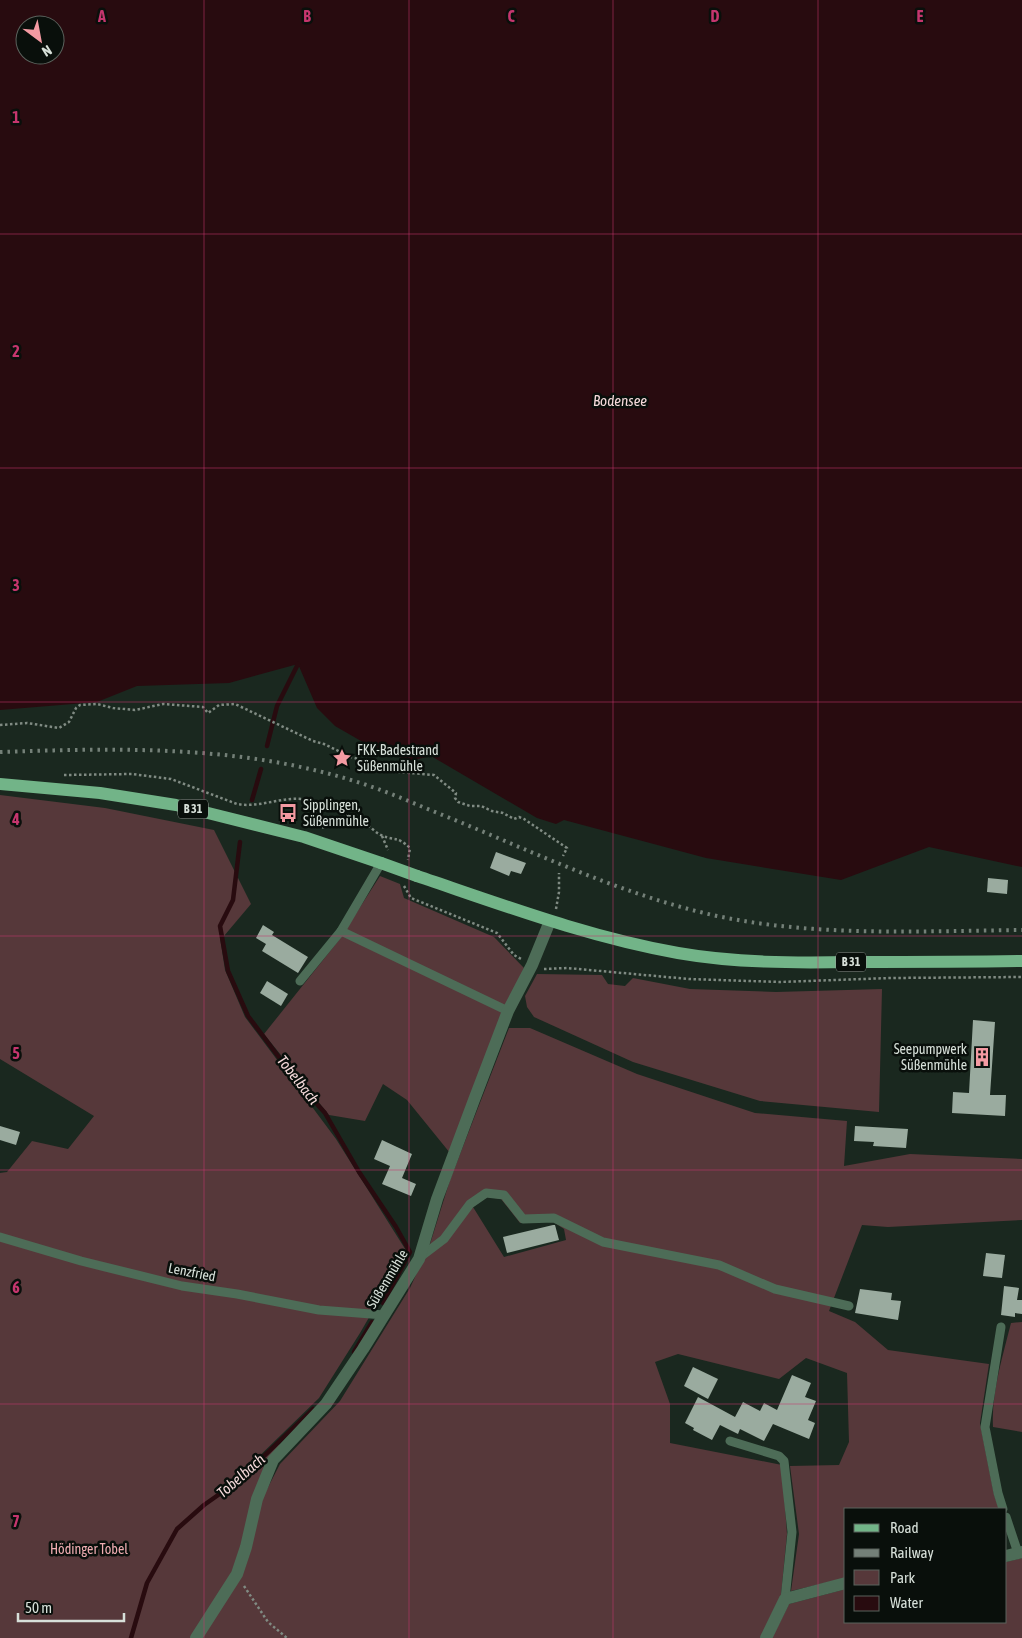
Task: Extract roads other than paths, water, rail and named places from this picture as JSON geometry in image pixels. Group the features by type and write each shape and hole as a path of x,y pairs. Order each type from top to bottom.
{"main road":[{"name":"B 31","path":"0,784 100,793 176,805 304,837 550,921 637,945 680,954 797,963 1022,961"}],"street":[{"name":"Süßenmühle","path":"196,1638 236,1574 246,1547 257,1499 272,1460 326,1404 363,1350 419,1259 441,1190 508,1011 532,965 550,921"},
{"path":"766,1638 785,1599 844,1584"}],"lane":[{"path":"300,980 341,931 381,863"},
{"path":"341,931 508,1011"},
{"path":"419,1259 444,1239 470,1204 486,1193 504,1195 523,1219 554,1218 603,1242 719,1265 775,1289 849,1306"},
{"name":"Lenzfried","path":"0,1237 182,1286 237,1294 319,1310 384,1315"},
{"path":"1001,1327 985,1427 1003,1508"},
{"path":"730,1441 779,1456 784,1461 792,1532 785,1599"},
{"path":"1007,1521 1015,1553"}],"water":[{"name":"Bodensee","path":"0,0 1022,0 1022,867 929,847 841,880 706,858 564,820 556,824 537,818 431,756 409,761 361,741 335,726 317,708 298,664 229,683 137,686 97,702 0,710"}],"waterway":[{"name":"Tobelbach","path":"267,746 277,706 298,664"},
{"name":"Tobelbach","path":"252,800 261,769"},
{"name":"Tobelbach","path":"240,842 233,900 220,926 228,971 248,1016 299,1084 325,1113 359,1172 396,1227 410,1252 383,1303"},
{"name":"Tobelbach","path":"354,1352 372,1322"},
{"name":"Tobelbach","path":"131,1638 147,1583 177,1529 204,1505 238,1481 313,1409"}],"railway":[{"path":"0,752 177,751 265,760 308,769 381,790 607,883 680,907 755,923 831,930 907,932 1022,930"}],"place":[{"name":"FKK-Badestrand Süßenmühle","path":"342,758"},
{"name":"Sipplingen, Süßenmühle","path":"288,813"},
{"name":"Seepumpwerk Süßenmühle","path":"982,1057"}],"park label":[{"name":"Hödinger Tobel","path":"89,1549"}]}
